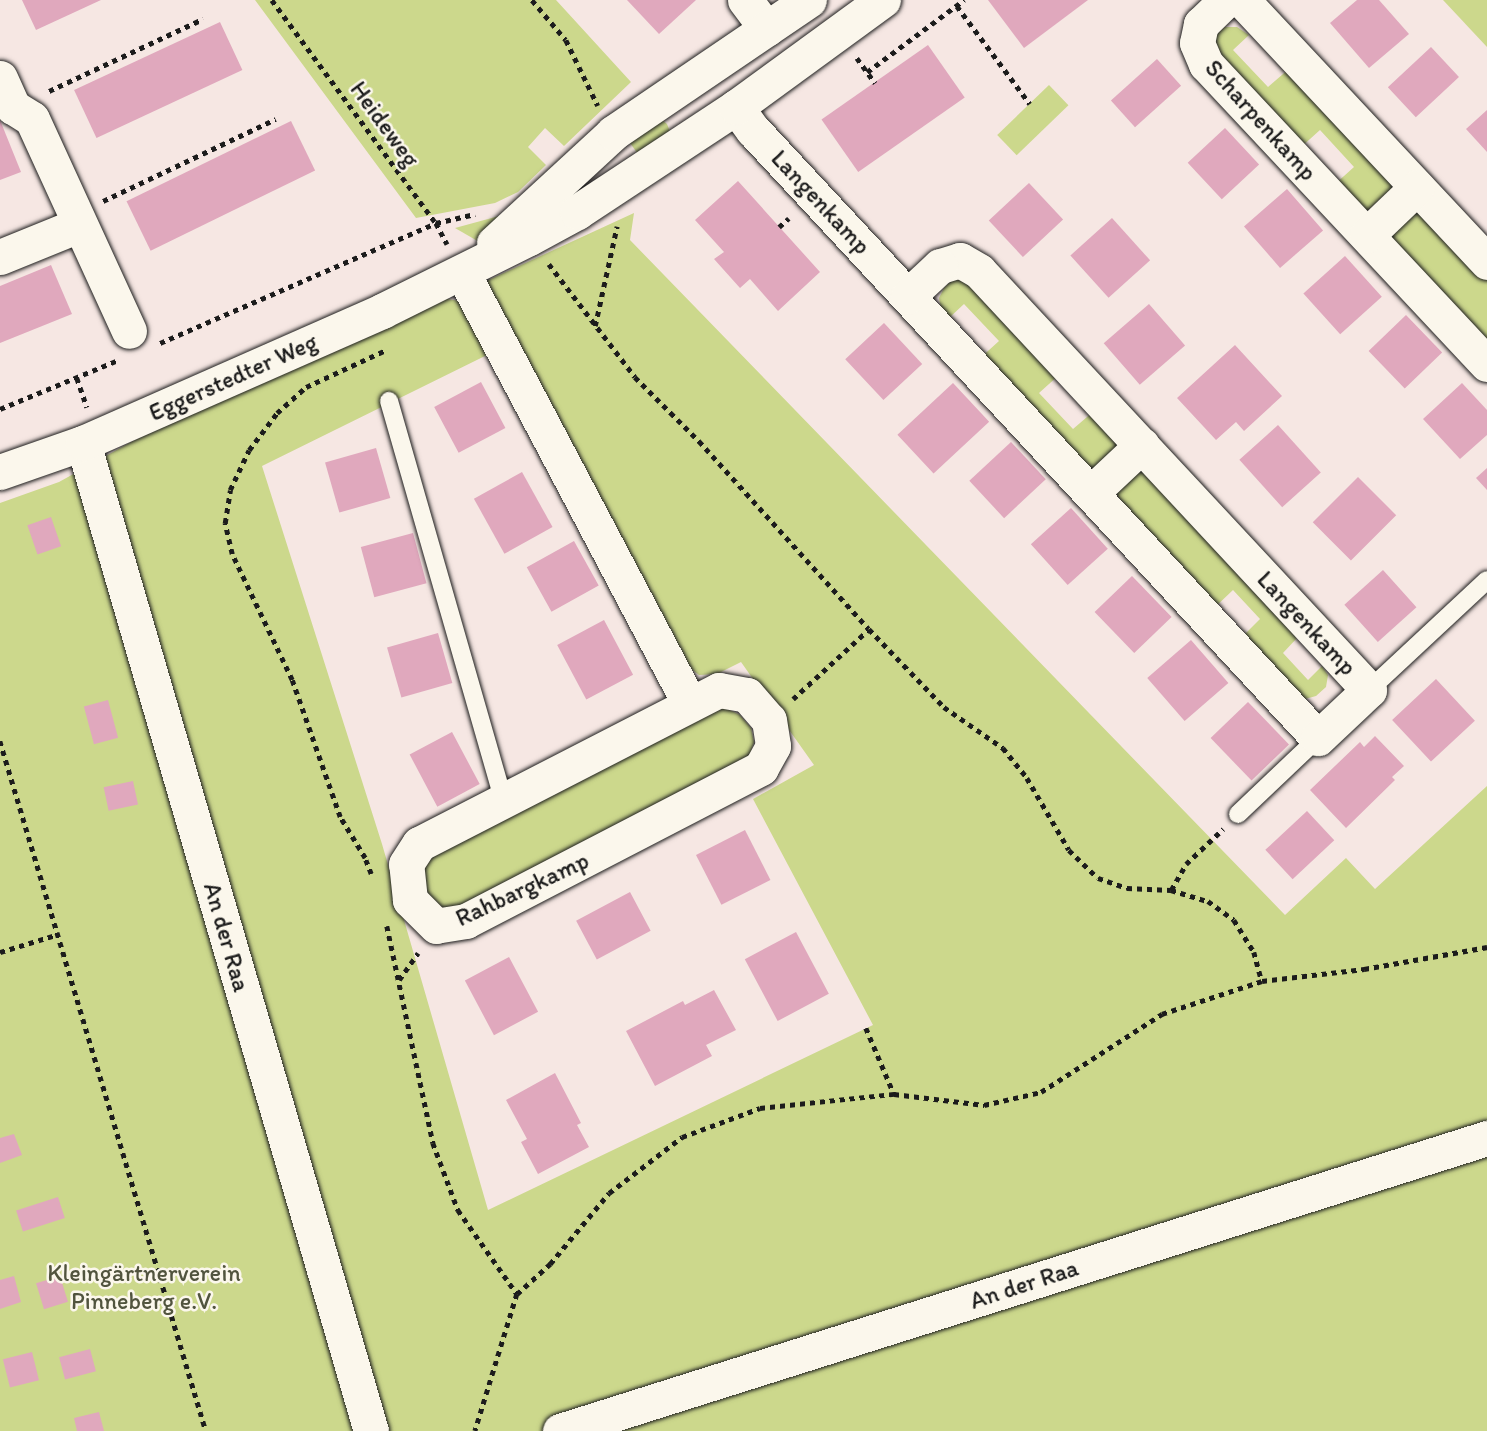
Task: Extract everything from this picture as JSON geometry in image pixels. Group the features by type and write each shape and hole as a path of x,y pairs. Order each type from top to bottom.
{"street":[{"path":"746,0 767,29"},
{"name":"Eggerstedter Weg","path":"462,272 613,133 729,57 809,0"},
{"name":"Eggerstedter Weg","path":"0,472 83,443 462,272 577,212 746,100 883,0"},
{"name":"Scharpenkamp","path":"1227,0 1201,24 1197,43 1206,64 1487,364"},
{"path":"1242,0 1487,262"},
{"path":"729,57 746,100"},
{"path":"6,93 32,119 135,345"},
{"name":"Langenkamp","path":"746,100 752,130 1318,738 1369,690 979,271 960,260 940,266 908,296"},
{"path":"1367,235 1417,187"},
{"path":"0,257 77,220"},
{"path":"462,272 690,704"},
{"name":"An der Raa","path":"83,443 370,1431"},
{"path":"1091,493 1142,445"},
{"name":"Rahbargkamp","path":"719,690 747,695 769,720 773,746 761,768 466,921 436,926 410,900 406,864 419,845 690,704 719,690"},
{"name":"An der Raa","path":"560,1431 1487,1138"}],"lane":[{"path":"389,401 503,801"},
{"path":"1369,690 1487,580"},
{"path":"1238,814 1318,738"}],"path":[{"name":"Heideweg","path":"272,0 436,223 462,272"},
{"path":"532,0 566,40 601,112"},
{"path":"867,72 964,0"},
{"path":"957,6 1030,104"},
{"path":"6,93 203,19"},
{"path":"855,56 875,83"},
{"path":"77,220 276,119"},
{"path":"0,409 135,345 436,223 484,212"},
{"path":"595,326 618,219"},
{"path":"545,259 635,377 699,441 869,629 944,707 1003,748 1027,778 1069,850 1098,878 1127,888 1171,890 1208,901 1234,920 1254,952 1262,981"},
{"path":"373,882 365,858 340,817 292,680 232,554 225,523 230,490 249,450 277,413 306,387 386,350"},
{"path":"769,720 869,629"},
{"path":"0,741 206,1431"},
{"path":"1171,890 1186,864 1238,814"},
{"path":"386,918 433,1143 458,1210 517,1294"},
{"path":"0,952 59,934"},
{"path":"475,1431 517,1294 550,1264 609,1193 682,1137 760,1108 894,1094 984,1105 1041,1092 1162,1014 1262,981 1364,969 1487,947"},
{"path":"866,1028 894,1094"}],"green space":[{"path":"255,0 556,0 631,82 564,146 545,128 528,147 546,165 518,192 495,203 416,218"},
{"path":"1443,0 1487,0 1487,47"},
{"path":"1225,27 1237,27 1249,35 1233,50 1268,87 1290,68 1388,176 1392,188 1367,211 1334,185 1354,167 1320,130 1300,148 1212,49 1215,36"},
{"path":"1049,85 1068,105 1017,155 997,135"},
{"path":"660,118 667,124 671,134 642,160 626,137"},
{"path":"1418,210 1487,278 1487,348 1389,235 1393,227"},
{"path":"517,211 481,243 455,228"},
{"name":"Kleingärtnerverein Pinneberg e.V.","path":"634,213 630,240 1285,915 1346,858 1375,889 1487,786 1487,1431 0,1431 0,503 59,482 131,442 441,298 460,301 487,355 262,466 382,844 488,1210 873,1025 753,799 814,765 741,662 717,674 699,675 685,664 482,283"},
{"path":"963,278 1059,375 1039,393 1073,429 1094,411 1117,443 1113,456 1090,470 978,360 999,341 964,304 949,318 941,309 939,298 944,288 951,281"},
{"path":"1142,470 1297,638 1283,653 1308,680 1322,666 1328,675 1326,687 1316,696 1305,699 1240,639 1260,619 1233,590 1213,609 1115,493 1129,473"},
{"path":"726,708 740,715 751,728 754,742 749,757 449,911 433,906 424,890 421,874 426,860 439,848 709,710"}],"building":[{"path":"22,0 101,0 36,30"},
{"path":"627,0 696,0 659,34"},
{"path":"988,0 1088,0 1024,48"},
{"path":"1357,0 1379,0 1409,34 1369,68 1330,23"},
{"path":"220,22 242,70 96,138 74,90"},
{"path":"928,45 965,97 858,172 822,120"},
{"path":"1431,47 1459,77 1416,117 1388,87"},
{"path":"1157,59 1181,86 1135,127 1111,100"},
{"path":"1487,110 1487,152 1466,129"},
{"path":"0,120 21,172 0,180"},
{"path":"291,121 315,170 151,251 127,201"},
{"path":"1225,128 1259,165 1222,199 1188,163"},
{"path":"738,181 820,272 778,311 750,279 740,288 714,259 724,252 695,220"},
{"path":"1029,183 1063,220 1023,257 989,221"},
{"path":"1287,189 1323,231 1280,268 1244,226"},
{"path":"1112,218 1150,260 1109,298 1070,255"},
{"path":"1345,256 1382,297 1340,334 1303,293"},
{"path":"51,265 72,314 0,343 0,286"},
{"path":"1149,304 1185,346 1140,385 1104,343"},
{"path":"1406,315 1442,352 1405,389 1369,351"},
{"path":"884,323 922,364 883,400 845,359"},
{"path":"1235,345 1282,396 1244,431 1236,422 1216,440 1177,398"},
{"path":"481,382 505,428 459,453 434,407"},
{"path":"953,383 989,422 934,474 897,435"},
{"path":"1462,383 1487,410 1487,435 1460,459 1423,419"},
{"path":"1278,425 1321,473 1282,507 1239,460"},
{"path":"1011,442 1046,479 1004,518 969,481"},
{"path":"376,448 390,498 339,513 325,463"},
{"path":"1487,468 1487,490 1476,478"},
{"path":"522,472 553,527 504,554 474,499"},
{"path":"1358,477 1396,515 1351,560 1313,522"},
{"path":"1071,508 1108,549 1068,585 1031,544"},
{"path":"51,517 61,546 37,554 27,525"},
{"path":"413,533 426,583 374,597 361,547"},
{"path":"574,541 599,586 551,612 527,567"},
{"path":"1383,570 1416,607 1378,642 1344,605"},
{"path":"1132,576 1172,617 1134,653 1095,612"},
{"path":"604,620 633,675 586,700 557,645"},
{"path":"438,633 452,683 401,698 387,648"},
{"path":"1191,640 1228,683 1185,721 1147,678"},
{"path":"1436,679 1475,721 1431,762 1392,720"},
{"path":"108,700 118,738 94,744 84,706"},
{"path":"1248,702 1289,744 1252,781 1211,738"},
{"path":"452,732 480,784 437,807 410,755"},
{"path":"1375,736 1404,766 1392,777 1395,780 1346,828 1310,790 1360,742 1364,747"},
{"path":"133,781 138,804 109,811 104,787"},
{"path":"1307,811 1334,840 1293,879 1265,850"},
{"path":"745,830 770,880 721,905 696,855"},
{"path":"630,892 651,931 597,959 576,921"},
{"path":"796,932 829,994 778,1021 745,959"},
{"path":"509,957 538,1012 494,1035 465,980"},
{"path":"714,990 736,1030 706,1045 712,1056 655,1086 626,1031 683,1001 685,1005"},
{"path":"555,1073 581,1123 577,1125 589,1147 538,1174 521,1142 527,1139 506,1100"},
{"path":"14,1134 22,1155 0,1163 0,1138"},
{"path":"58,1197 65,1218 23,1232 16,1211"},
{"path":"14,1276 21,1302 0,1309 0,1280"},
{"path":"60,1276 68,1302 44,1309 36,1283"},
{"path":"90,1349 96,1371 65,1379 59,1357"},
{"path":"32,1352 39,1380 10,1387 3,1359"},
{"path":"99,1412 104,1431 77,1431 74,1418"}]}
